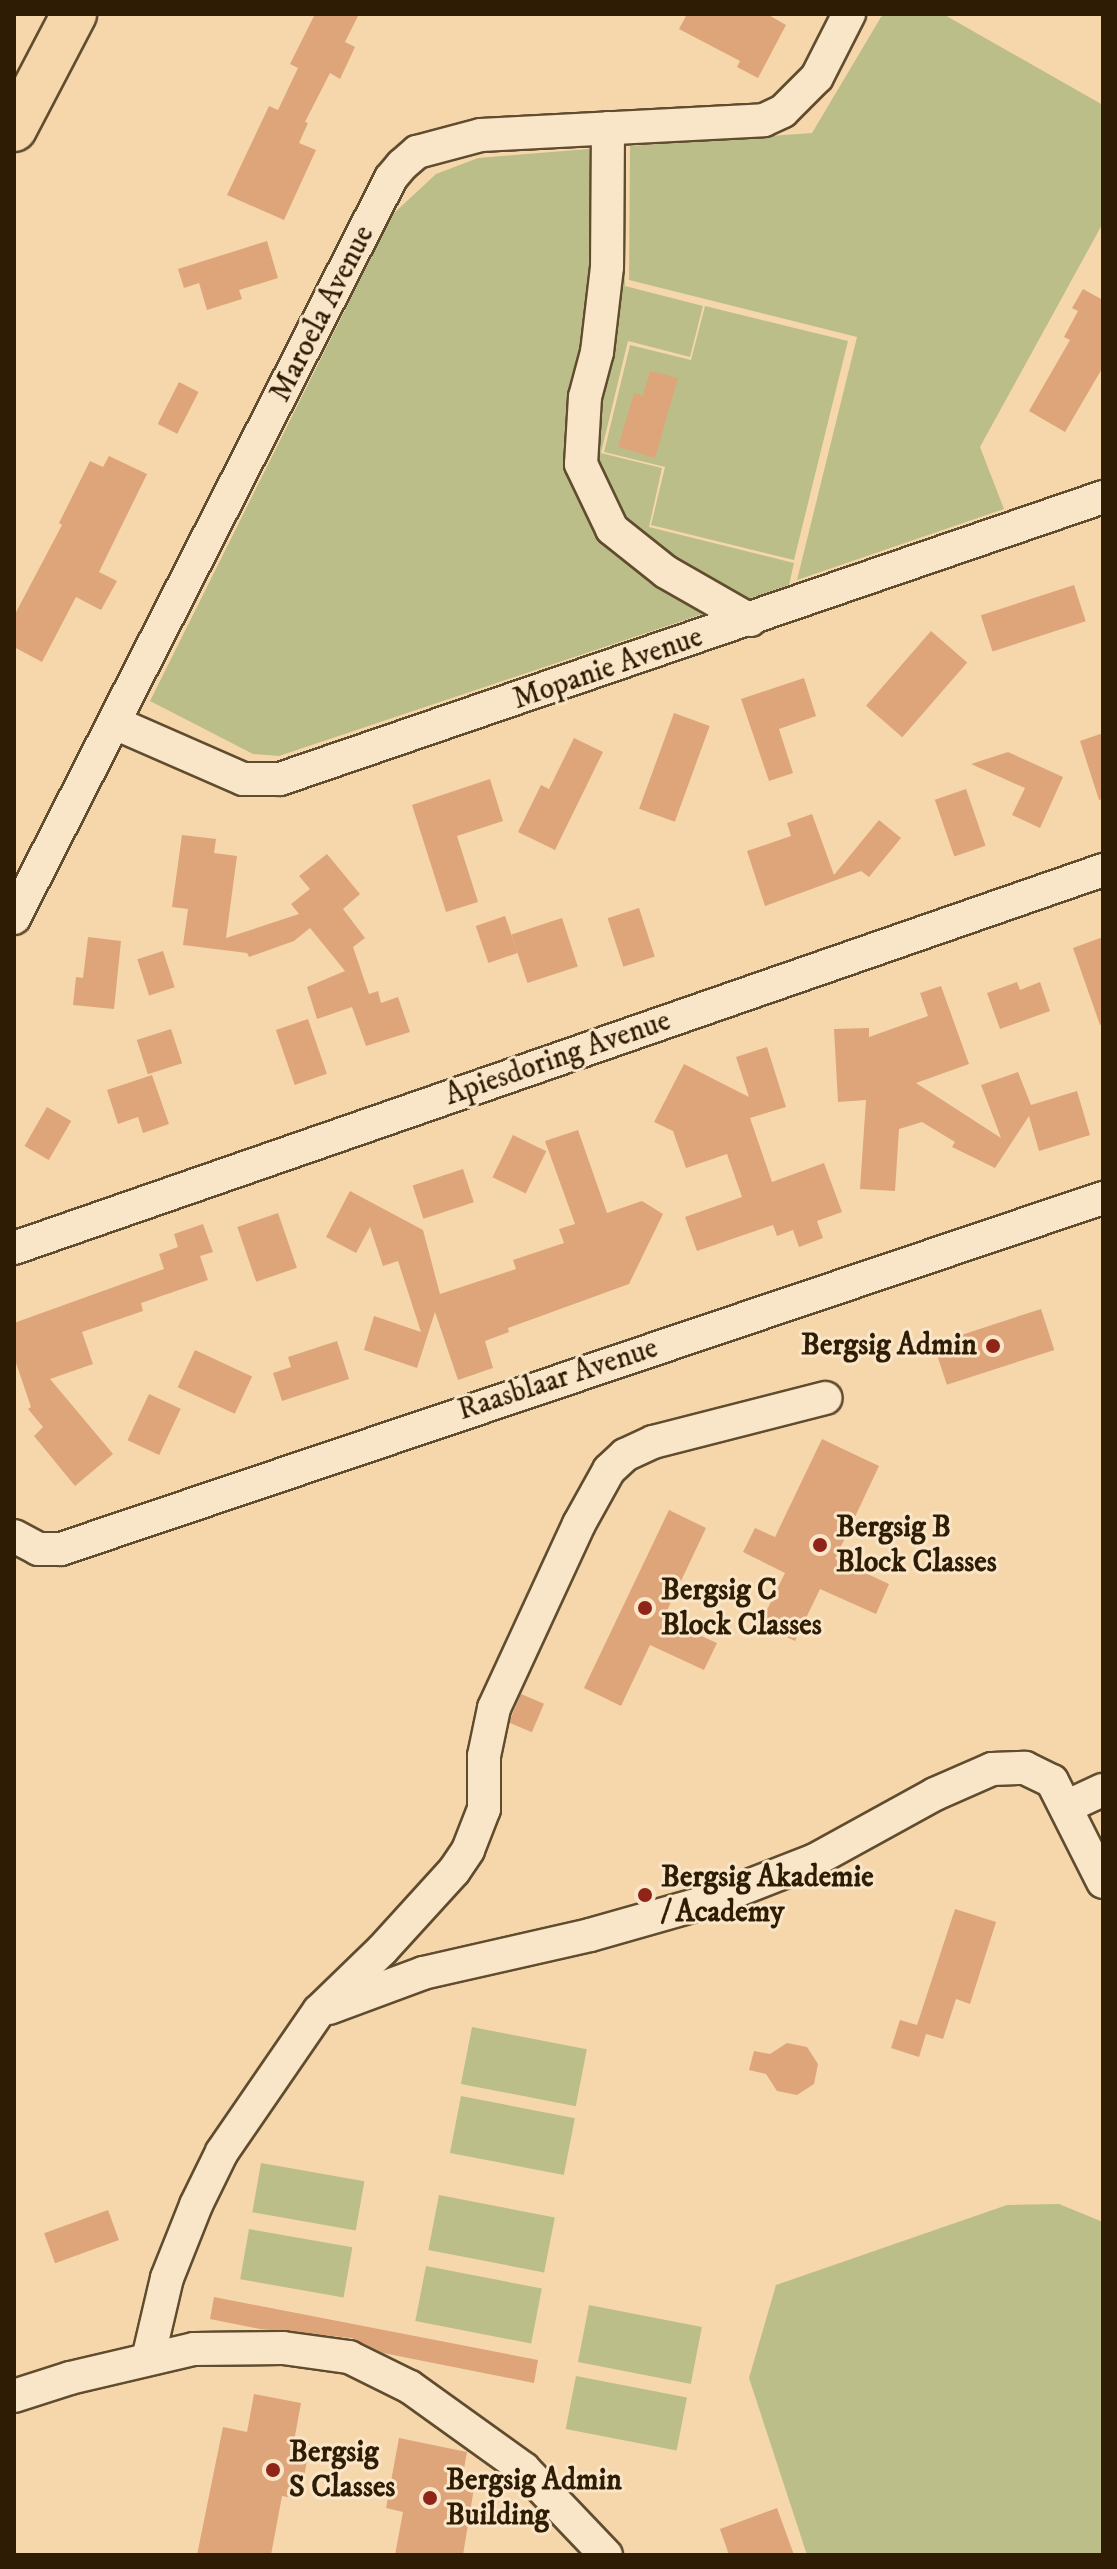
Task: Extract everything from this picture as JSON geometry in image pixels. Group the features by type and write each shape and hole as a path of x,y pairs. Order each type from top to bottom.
{"highway":[{"path":"14,129 74,14"}],"street":[{"name":"Maroela Avenue","path":"14,918 391,178 417,152 441,143 481,135 764,120 783,111 817,77 849,14"},
{"path":"608,128 607,267 597,352 585,397 581,464 612,529 666,572 750,620"},
{"name":"Mopanie Avenue","path":"115,723 234,776 261,781 280,779 1103,497"},
{"name":"Apiesdoring Avenue","path":"14,1248 1103,870"},
{"name":"Raasblaar Avenue","path":"14,1536 38,1549 61,1549 1103,1198"},
{"path":"148,2359 167,2278 196,2205 222,2152 319,2011 382,1950 454,1871 468,1850 484,1809 484,1756 494,1708 579,1524 609,1470 625,1455 653,1442 825,1398"},
{"path":"319,2011 423,1973 590,1935 710,1901 815,1860 935,1794 992,1769 1025,1768 1052,1781 1068,1806 1103,1882"},
{"path":"1068,1806 1103,1790"},
{"path":"14,2396 194,2349 233,2346 283,2348 349,2357 410,2387 524,2469 606,2555"}],"green space":[{"path":"886,14 943,14 1103,105 1103,223 980,447 1004,509 797,580 857,337 629,280 630,146 812,133 881,17"},
{"path":"624,146 625,286 703,306 690,357 628,341 601,453 662,468 649,527 794,563 789,585 279,756 253,754 150,701 393,214 436,174 478,158"},
{"path":"705,306 848,341 794,560 651,525 665,467 604,452 630,345 691,360"},
{"path":"472,2027 587,2049 576,2106 461,2084"},
{"path":"461,2096 575,2118 564,2175 450,2153"},
{"path":"261,2163 364,2181 356,2230 252,2212"},
{"path":"439,2195 555,2218 544,2272 428,2250"},
{"path":"1059,2204 1103,2222 1103,2555 807,2555 749,2378 776,2285 1007,2205"},
{"path":"249,2229 352,2247 344,2297 240,2279"},
{"path":"426,2266 542,2289 531,2343 415,2321"},
{"path":"589,2305 702,2327 691,2384 578,2362"},
{"path":"576,2376 687,2398 677,2451 566,2429"}],"building":[{"path":"315,14 359,14 345,42 355,47 340,79 330,73 305,122 308,123 299,143 316,150 284,220 227,195 269,106 278,110 298,68 290,64"},
{"path":"687,14 767,14 786,25 758,78 737,67 740,61 679,29"},
{"path":"267,241 278,278 239,290 242,299 207,310 199,283 184,288 178,269"},
{"path":"1083,289 1103,300 1103,367 1065,432 1029,411 1070,340 1064,337 1078,311 1072,308"},
{"path":"650,371 678,378 655,458 618,447 634,393 643,396"},
{"path":"179,382 199,392 177,434 158,424"},
{"path":"109,456 147,474 99,572 117,581 101,610 76,597 42,662 14,647 14,616 62,525 59,523 90,461 103,467"},
{"path":"1074,585 1086,621 993,651 981,615"},
{"path":"931,631 967,662 902,737 866,706"},
{"path":"804,678 816,716 779,729 793,773 769,781 741,699"},
{"path":"674,713 710,726 675,822 639,809"},
{"path":"1103,733 1103,799 1099,800 1080,741"},
{"path":"574,738 603,752 555,850 518,832 541,785 549,789"},
{"path":"1008,752 1063,777 1040,828 1012,815 1025,788 971,764"},
{"path":"490,779 503,821 457,836 478,902 446,912 412,805"},
{"path":"966,789 986,846 954,856 935,800"},
{"path":"812,814 834,875 879,820 901,838 869,877 861,871 765,906 747,851 791,836 787,823"},
{"path":"182,835 216,839 214,853 237,856 226,938 299,914 291,904 310,889 299,876 327,854 360,894 343,909 365,938 353,947 369,994 378,991 381,1003 398,997 410,1032 366,1046 352,1007 317,1019 307,987 345,971 310,928 294,941 249,957 247,953 183,945 188,909 172,907"},
{"path":"639,908 655,957 623,967 608,918"},
{"path":"505,916 518,953 488,963 476,926"},
{"path":"562,918 578,967 527,983 512,934"},
{"path":"88,937 121,941 114,1009 73,1005 76,977 83,978"},
{"path":"1103,937 1103,1024 1100,1025 1073,948"},
{"path":"163,951 175,987 149,995 137,959"},
{"path":"1017,982 1020,990 1040,982 1050,1011 1000,1029 987,993"},
{"path":"941,986 969,1064 916,1083 1001,1138 981,1085 1018,1072 1031,1105 1077,1091 1090,1135 1039,1151 1029,1116 995,1168 952,1147 955,1142 922,1122 899,1129 895,1191 860,1189 866,1100 838,1102 834,1029 869,1028 869,1037 928,1016 920,993"},
{"path":"308,1019 327,1074 295,1085 276,1030"},
{"path":"171,1029 182,1063 148,1074 137,1040"},
{"path":"767,1047 786,1107 750,1118 772,1182 824,1163 842,1212 817,1221 823,1238 799,1247 793,1230 777,1236 773,1225 697,1251 685,1217 742,1197 727,1154 686,1168 673,1131 654,1122 684,1064 749,1097 736,1057"},
{"path":"152,1075 169,1124 143,1133 138,1117 118,1124 107,1090"},
{"path":"47,1107 71,1121 49,1160 24,1146"},
{"path":"578,1130 607,1213 642,1201 663,1214 629,1284 508,1328 509,1332 485,1341 493,1368 458,1380 435,1312 417,1368 364,1350 374,1316 421,1332 398,1261 383,1266 370,1227 356,1253 326,1237 350,1191 423,1230 440,1294 516,1269 513,1260 564,1243 559,1229 575,1224 545,1141"},
{"path":"513,1135 546,1151 526,1193 492,1177"},
{"path":"463,1169 474,1202 423,1219 413,1185"},
{"path":"278,1213 297,1268 256,1282 237,1227"},
{"path":"203,1224 213,1252 200,1256 208,1280 141,1303 143,1311 82,1332 93,1364 50,1379 113,1454 75,1486 34,1436 43,1427 28,1409 31,1407 14,1357 14,1323 164,1269 159,1254 178,1247 174,1234"},
{"name":"Bergsig Admin","path":"1041,1309 1054,1350 947,1385 934,1344"},
{"path":"337,1341 349,1379 282,1401 273,1373 291,1367 288,1357"},
{"path":"195,1350 252,1377 235,1414 178,1387"},
{"path":"149,1394 181,1409 159,1455 127,1440"},
{"path":"822,1439 879,1466 835,1559 889,1584 876,1614 820,1589 795,1641 760,1624 785,1573 743,1552 755,1528 775,1537"},
{"name":"Bergsig C Block Classes","path":"669,1510 706,1528 663,1619 717,1643 704,1670 650,1645 621,1706 584,1688"},
{"path":"521,1694 544,1704 532,1732 509,1723"},
{"path":"955,1909 996,1922 970,2004 956,1999 943,2039 926,2034 919,2057 891,2048 900,2020 917,2025"},
{"path":"787,2043 807,2047 818,2064 814,2084 797,2095 777,2091 766,2074 749,2070 754,2051 770,2054"},
{"path":"108,2210 119,2240 55,2263 44,2233"},
{"path":"214,2297 538,2360 534,2383 383,2353 352,2338 260,2329 210,2319"},
{"name":"Bergsig S Classes","path":"254,2394 301,2403 294,2441 310,2444 300,2499 282,2496 271,2555 197,2555 223,2427 247,2432"},
{"name":"Bergsig Admin Building","path":"399,2438 467,2452 461,2485 474,2488 463,2555 395,2555 403,2512 386,2508"},
{"path":"777,2508 794,2555 729,2555 720,2529"}],"place":[{"name":"Bergsig Admin","path":"993,1346"},
{"name":"Bergsig B Block Classes","path":"820,1545"},
{"name":"Bergsig C Block Classes","path":"645,1608"},
{"name":"Bergsig Akademie / Academy","path":"645,1895"},
{"name":"Bergsig S Classes","path":"273,2470"},
{"name":"Bergsig Admin Building","path":"430,2498"}]}
